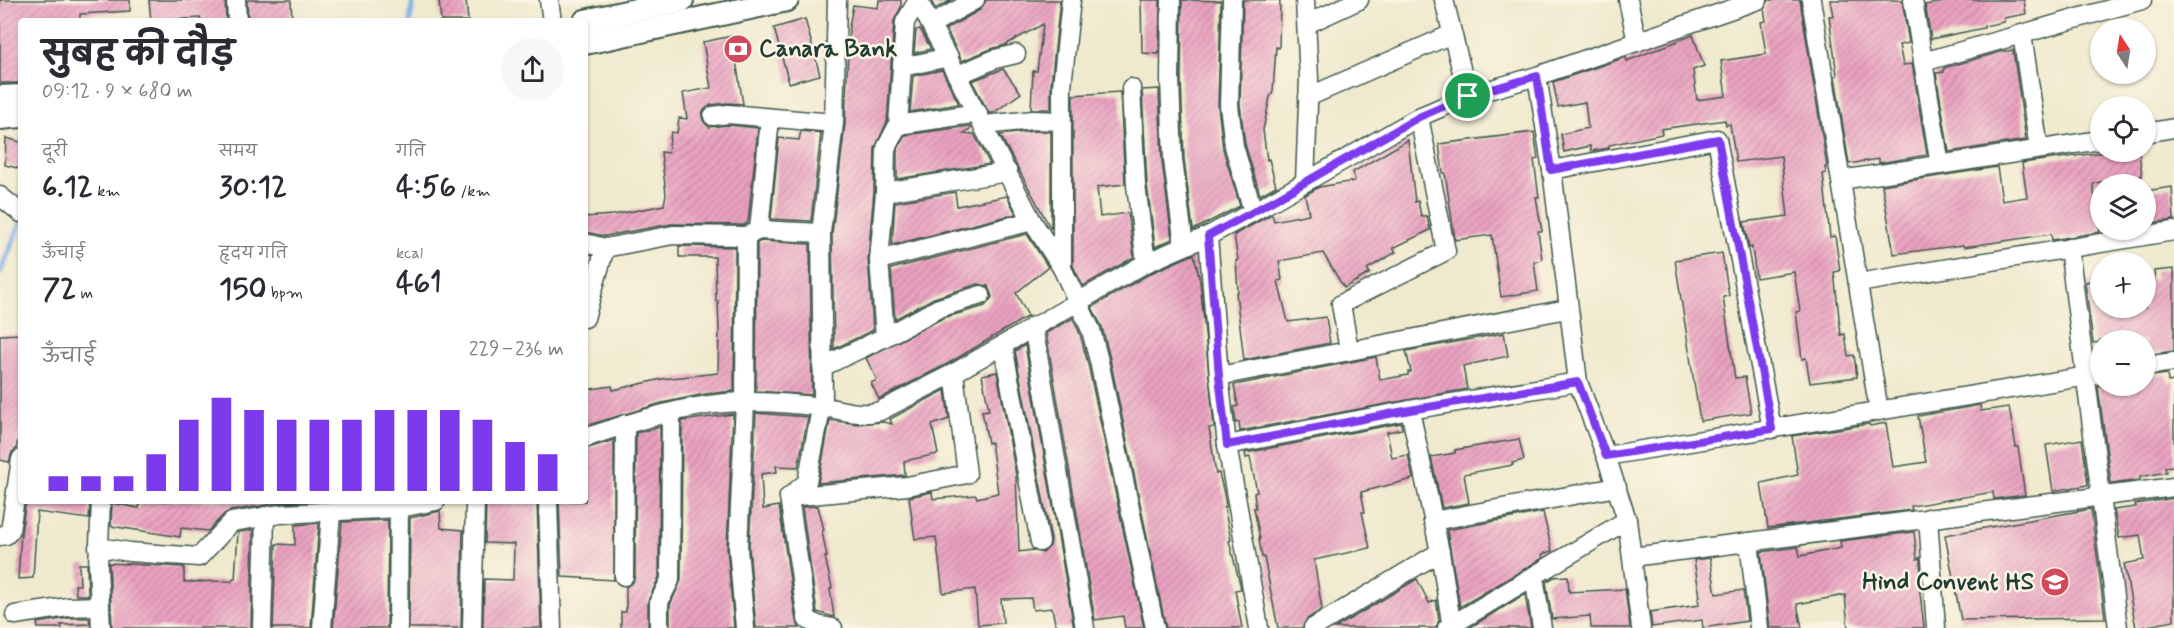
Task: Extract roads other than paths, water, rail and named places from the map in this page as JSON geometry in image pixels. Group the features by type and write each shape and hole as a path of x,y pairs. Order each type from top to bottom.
{"main road":[{"path":"588,42 787,0"},
{"path":"588,20 673,1"},
{"path":"0,97 18,96"},
{"path":"0,118 18,116"}],"street":[{"path":"236,0 237,18"},
{"path":"549,0 552,18"},
{"path":"789,497 807,482 822,407 821,233 834,123 837,0"},
{"path":"885,337 879,260 886,148 898,125 905,22 918,0 1032,221 1062,268 1090,330 1099,361 1155,628"},
{"path":"932,24 975,0"},
{"path":"1062,268 1062,86 1071,0"},
{"path":"1171,0 1170,79 1173,160 1184,246"},
{"path":"1232,0 1229,105 1233,146 1253,212"},
{"path":"1305,0 1308,97 1305,182"},
{"path":"1307,24 1359,0"},
{"path":"1444,0 1468,96"},
{"path":"1628,0 1637,42"},
{"path":"588,437 625,424 671,413 746,402 822,407 868,414 880,411 1003,346 1033,326 1146,263 1208,236 1253,212 1419,117 1468,96 1537,76 1758,0"},
{"path":"1811,0 1879,411"},
{"path":"1914,0 1940,165"},
{"path":"1923,62 2142,0"},
{"path":"1308,97 1452,34"},
{"path":"2022,34 2039,149"},
{"path":"958,75 1016,54"},
{"path":"902,67 949,57"},
{"path":"1537,76 1578,382 1627,520 1641,628"},
{"path":"1131,88 1136,184 1146,263"},
{"path":"713,116 728,114 834,123"},
{"path":"1349,350 1341,304 1446,251 1419,117"},
{"path":"745,628 738,548 753,233 770,118"},
{"path":"898,125 981,119 1062,121"},
{"path":"2156,131 2174,128"},
{"path":"1551,170 1718,139 1772,429"},
{"path":"1841,180 2090,141"},
{"path":"885,192 1008,172"},
{"path":"0,197 18,211"},
{"path":"879,260 1032,221"},
{"path":"1858,283 2174,231"},
{"path":"588,244 605,248 673,235 821,233"},
{"path":"1208,236 1227,445 1259,628"},
{"path":"588,303 605,248"},
{"path":"2068,248 2090,360"},
{"path":"822,367 939,308 981,295"},
{"path":"1219,376 1568,309"},
{"path":"1033,326 1085,628"},
{"path":"1003,346 1040,542"},
{"path":"2156,364 2174,362"},
{"path":"789,497 907,486 967,474 954,373"},
{"path":"1606,456 2090,376"},
{"path":"1227,445 1410,410 1578,382"},
{"path":"2094,396 2101,497 2118,628"},
{"path":"1410,410 1440,552 1450,627 1627,520"},
{"path":"659,628 659,602 670,580 671,413"},
{"path":"624,576 625,424"},
{"path":"0,536 10,531 18,479"},
{"path":"1433,521 1617,487"},
{"path":"1632,557 2174,487"},
{"path":"789,497 807,619 817,625 834,628"},
{"path":"101,504 98,547 101,628"},
{"path":"98,547 130,552 200,556 232,522 275,510 331,513 400,504 398,628"},
{"path":"472,628 475,504"},
{"path":"548,504 552,628"},
{"path":"262,628 275,510"},
{"path":"322,628 331,513"},
{"path":"1928,518 1936,628"},
{"path":"1749,542 1759,628"},
{"path":"1313,628 1440,552"},
{"path":"1534,576 1542,628"},
{"path":"15,615 68,607 100,606"}],"waterway":[{"path":"410,18 413,0"},
{"path":"0,273 18,229"}],"place":[{"name":"Canara Bank","path":"738,49"},
{"name":"Hind Convent HS","path":"2055,582"}]}
